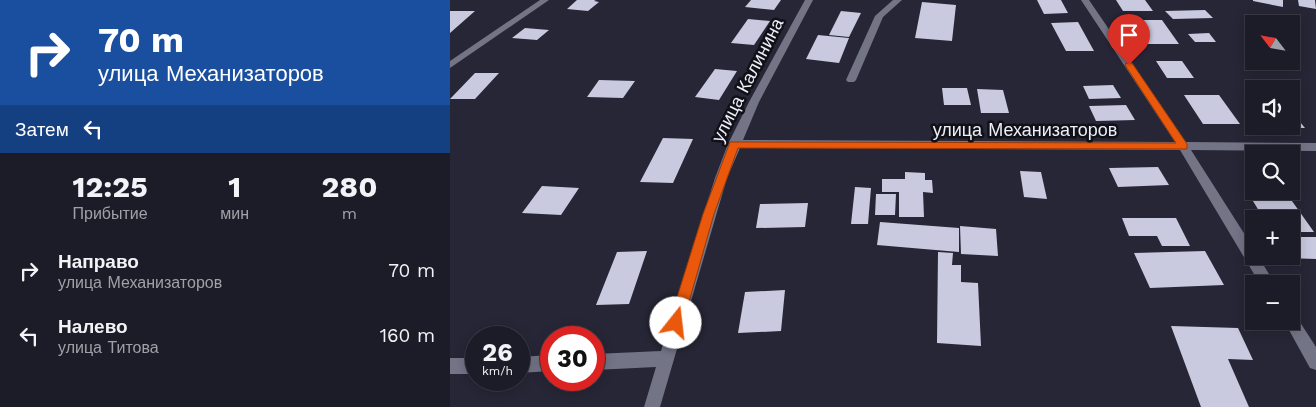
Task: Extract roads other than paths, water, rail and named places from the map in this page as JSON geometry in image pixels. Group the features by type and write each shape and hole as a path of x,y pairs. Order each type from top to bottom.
{"street":[{"path":"450,65 545,0"},
{"name":"улица Калинина","path":"652,407 708,214 734,144 772,66 809,0"},
{"path":"851,80 879,16 898,0"},
{"path":"1085,0 1184,147 1262,275"},
{"name":"улица Механизаторов","path":"734,144 1316,147"},
{"path":"1296,330 1316,362"},
{"path":"605,362 666,359"},
{"path":"450,366 465,366"}]}
